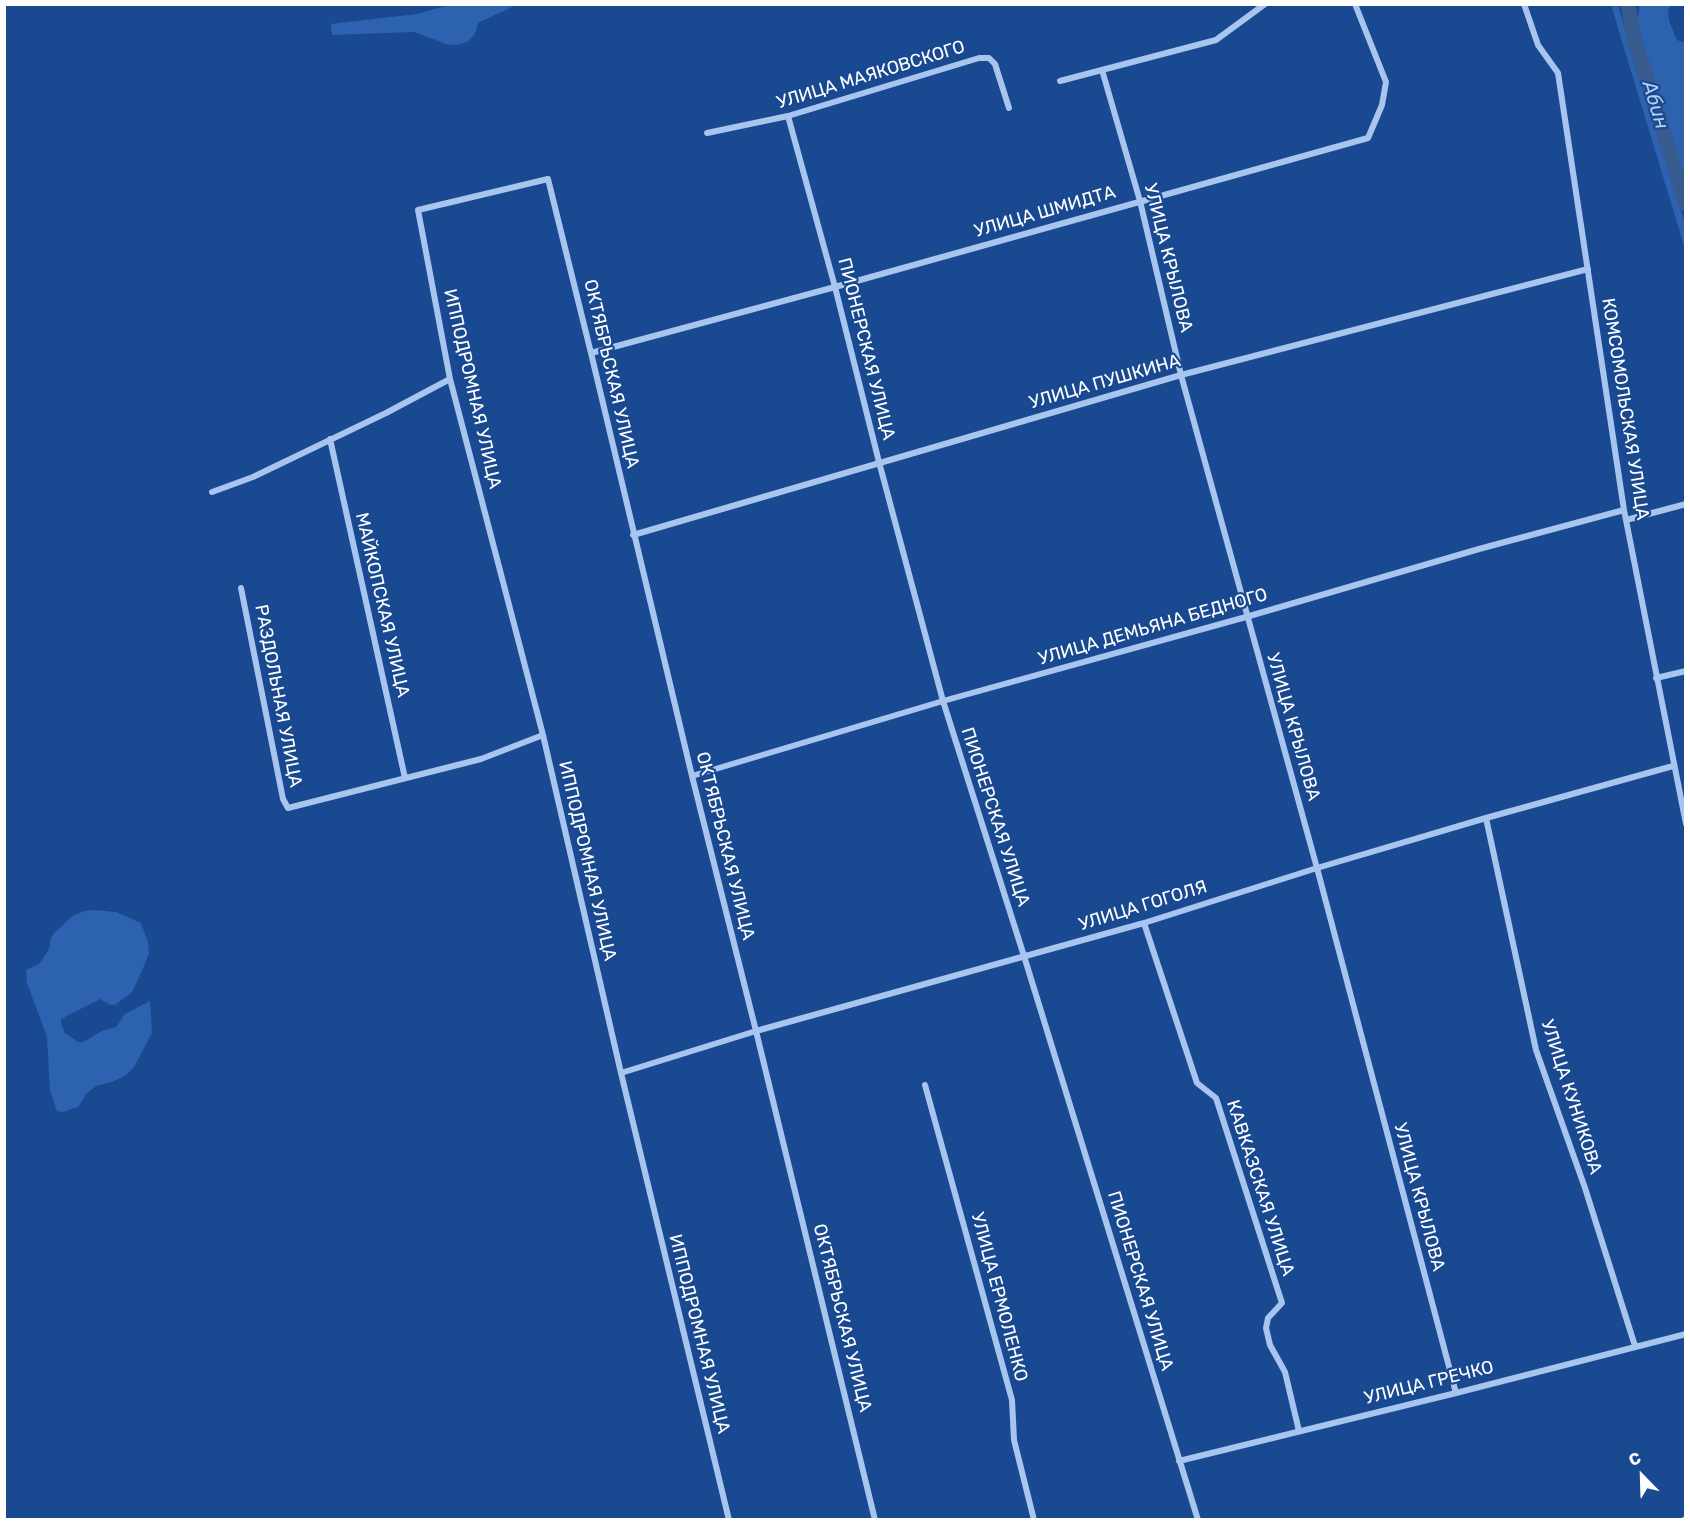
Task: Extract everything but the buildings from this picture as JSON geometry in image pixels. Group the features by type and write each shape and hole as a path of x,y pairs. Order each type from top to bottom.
{"street":[{"path":"1060,81 1216,40 1265,4"},
{"name":"УЛИЦА ШМИДТА","path":"591,352 835,287 1368,138 1382,105 1386,82 1355,4"},
{"name":"КОМСОМОЛЬСКАЯ УЛИЦА","path":"1524,4 1538,45 1558,73 1624,510 1686,824"},
{"name":"УЛИЦА МАЯКОВСКОГО","path":"707,133 788,116 979,58 989,58 995,64 1009,108"},
{"name":"УЛИЦА КРЫЛОВА","path":"1102,70 1140,201 1181,375 1317,868 1455,1393"},
{"name":"ПИОНЕРСКАЯ УЛИЦА","path":"788,116 943,701 1198,1520"},
{"name":"ИППОДРОМНАЯ УЛИЦА","path":"548,179 418,210 450,379 543,735 621,1073 729,1520"},
{"name":"ОКТЯБРЬСКАЯ УЛИЦА","path":"548,179 875,1520"},
{"name":"УЛИЦА ПУШКИНА","path":"633,535 1181,375 1588,269"},
{"path":"212,492 253,477 386,413 450,379"},
{"name":"МАЙКОПСКАЯ УЛИЦА","path":"330,439 405,778"},
{"path":"1626,520 1686,504"},
{"name":"УЛИЦА ДЕМЬЯНА БЕДНОГО","path":"692,776 943,701 1624,510"},
{"name":"РАЗДОЛЬНАЯ УЛИЦА","path":"241,588 283,798 288,808 405,778"},
{"path":"1656,678 1686,671"},
{"path":"405,778 481,759 543,735"},
{"name":"УЛИЦА ГОГОЛЯ","path":"621,1073 756,1031 1144,922 1486,818 1673,766"},
{"name":"УЛИЦА КУНИКОВА","path":"1486,818 1536,1050 1585,1188 1635,1346"},
{"name":"КАВКАЗСКАЯ УЛИЦА","path":"1144,922 1197,1083 1216,1098 1282,1303 1268,1318 1266,1328 1270,1345 1285,1372 1299,1431"},
{"name":"УЛИЦА ЕРМОЛЕНКО","path":"925,1085 1012,1400 1014,1440 1034,1520"},
{"name":"УЛИЦА ГРЕЧКО","path":"1179,1461 1686,1334"}],"shaded area":[{"path":"449,5 516,5 478,23 475,34 467,42 457,45 446,44 414,32 332,35 331,24 417,14"},
{"path":"1611,5 1618,5 1636,69 1655,123 1685,223 1685,249"},
{"path":"1639,5 1671,5 1668,10 1669,21 1677,40 1685,43 1685,194 1636,23"},
{"path":"95,910 116,912 141,923 148,942 149,953 132,992 115,1005 110,1005 100,999 61,1019 65,1033 78,1042 83,1042 102,1031 116,1027 125,1014 150,1001 152,1033 134,1067 126,1075 96,1086 87,1093 78,1107 63,1112 57,1111 50,1091 47,1037 27,983 26,970 40,963 49,949 54,933 74,915"}],"waterway":[{"name":"Абин","path":"1628,4 1633,35 1686,204"}]}
